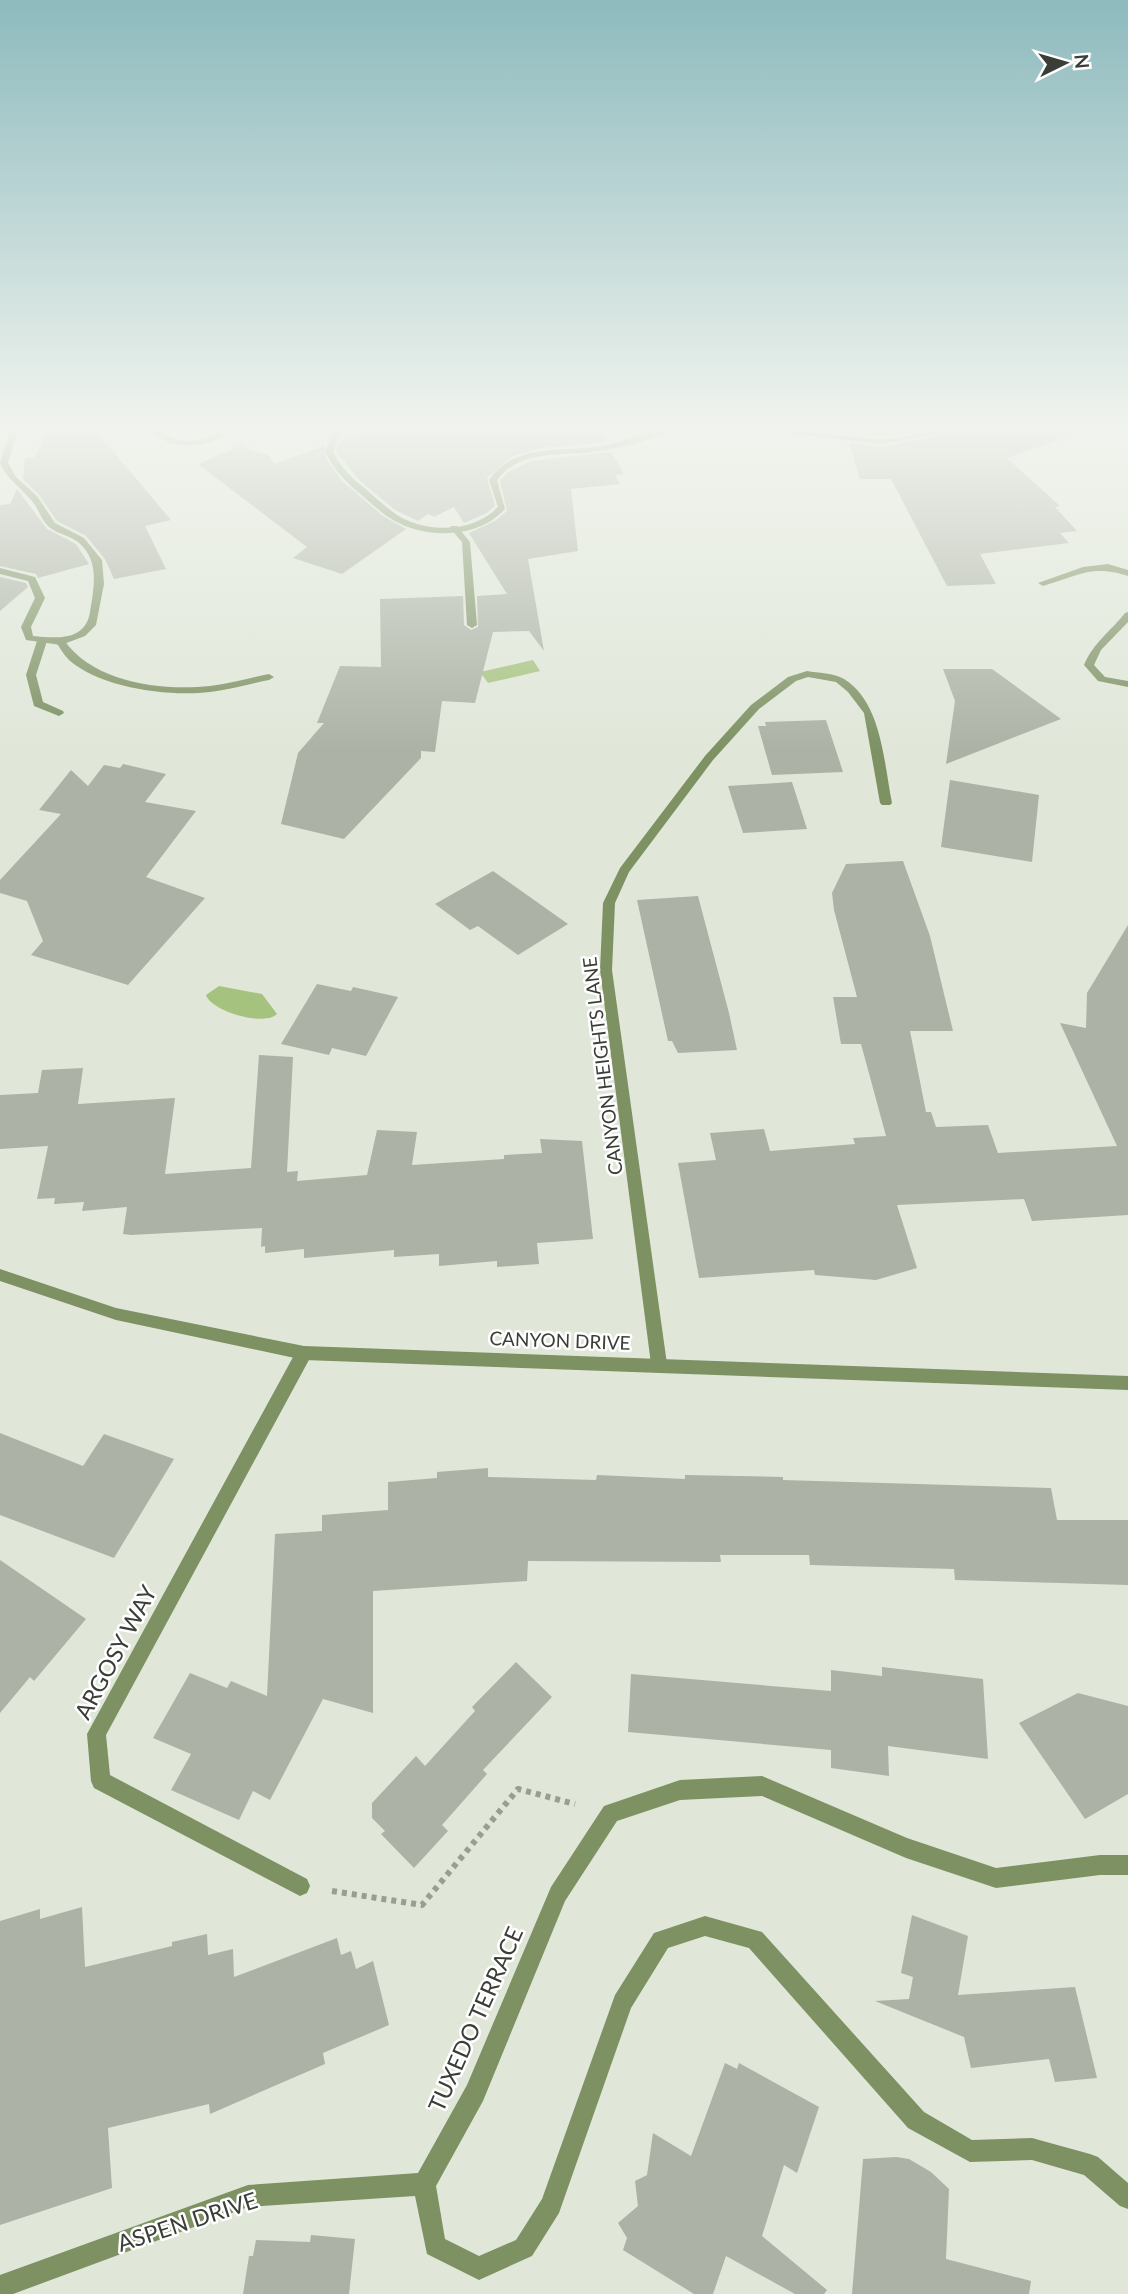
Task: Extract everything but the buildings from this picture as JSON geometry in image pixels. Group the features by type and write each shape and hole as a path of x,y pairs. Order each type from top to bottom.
{"street":[{"path":"0,570 32,579 40,598 26,627 29,638 61,642 82,634 93,623 99,584 97,560 82,540 74,536"},
{"path":"461,536 466,542 472,625"},
{"path":"1043,583 1094,567 1119,568 1128,573"},
{"path":"1128,615 1120,627 1094,648 1089,665 1102,679 1128,684"},
{"path":"42,641 31,675 38,704 59,713"},
{"path":"61,642 66,655 110,680 200,690 269,677"},
{"name":"CANYON HEIGHTS LANE","path":"659,1364 606,970 609,903 624,871 709,758 755,708 792,679 807,674 839,680 852,690 869,713 886,803"},
{"name":"CANYON DRIVE","path":"0,1275 116,1314 303,1353 1128,1383"},
{"name":"ARGOSY WAY","path":"300,1886 101,1781 96,1734 303,1353"},
{"path":"611,1813 680,1790 762,1786 906,1848 996,1878 1100,1865 1128,1865"},
{"name":"TUXEDO TERRACE","path":"424,2184 475,2093 558,1894 611,1813"},
{"path":"424,2184 435,2246 479,2268 524,2248 551,2205 622,2002 661,1940 705,1926 755,1939 916,2120 970,2151 1032,2148 1090,2165 1128,2197"},
{"name":"ASPEN DRIVE","path":"0,2287 248,2196 424,2184"}],"path":[{"path":"300,1886 422,1905 518,1789 611,1813"}],"shaded area":[{"path":"533,660 540,671 488,683 480,672"},
{"path":"219,986 262,994 277,1014 270,1018 250,1018 217,1007 206,995"}]}
